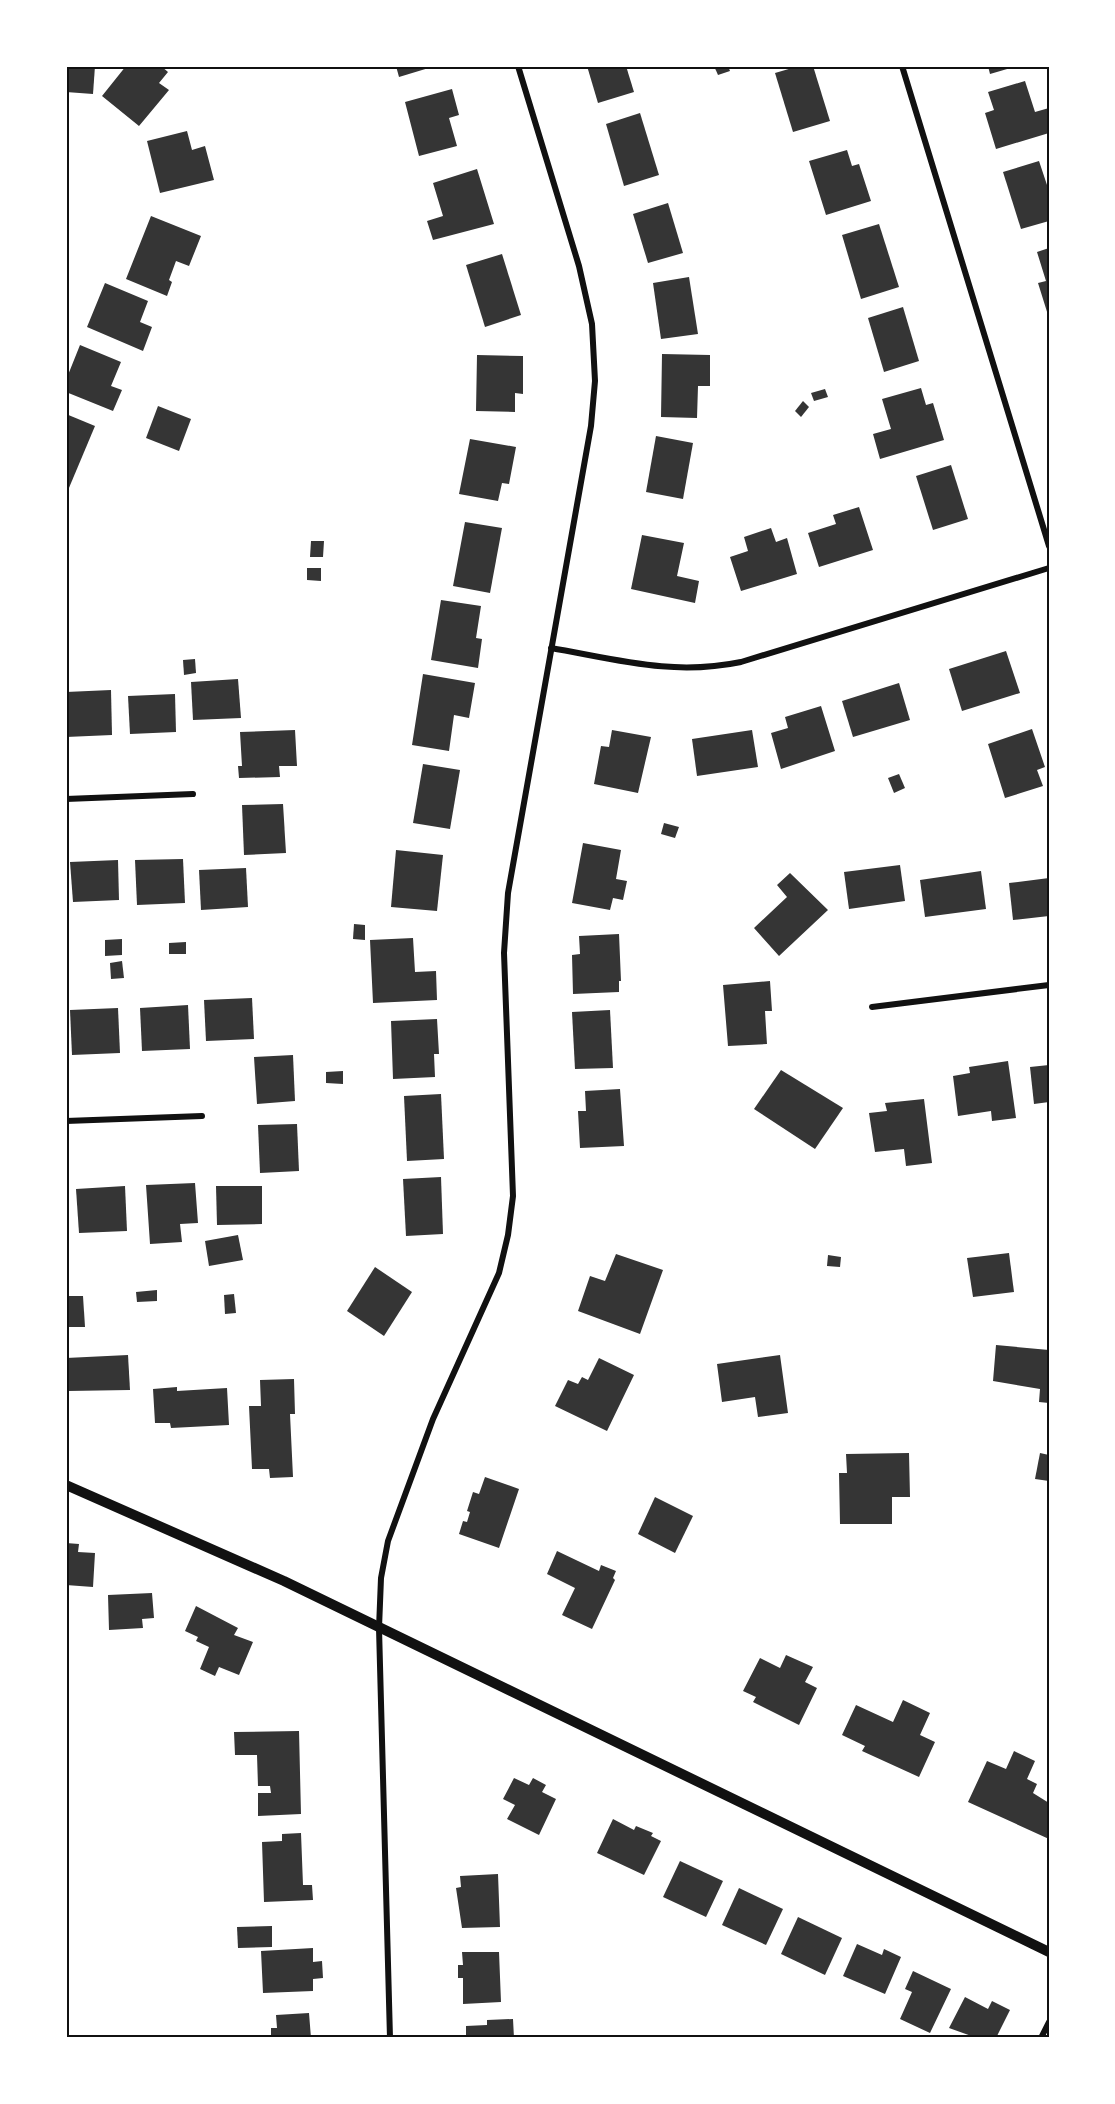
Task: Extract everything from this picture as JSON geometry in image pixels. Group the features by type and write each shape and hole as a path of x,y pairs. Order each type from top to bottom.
{"street":[{"path":"390,2038 379,1628 381,1578 388,1541 433,1419 499,1273 508,1235 513,1196 504,953 508,893 591,426 595,381 592,324 579,266 518,66"},
{"path":"902,66 1049,546"},
{"path":"551,648 673,669 708,669 741,662 1049,568"},
{"path":"66,799 193,794"},
{"path":"872,1006 1049,985"},
{"path":"66,1121 202,1116"},
{"path":"66,1485 284,1581 1049,1952"},
{"path":"1041,2038 1049,2022"}],"building":[{"path":"66,66 95,66 93,94 66,92"},
{"path":"126,66 161,66 168,72 159,83 169,90 139,126 102,96"},
{"path":"396,66 432,66 432,67 399,77"},
{"path":"587,66 626,66 634,92 598,103"},
{"path":"714,66 728,66 730,71 718,75"},
{"path":"799,66 813,66 830,121 793,132 775,73"},
{"path":"988,66 1013,66 1014,67 990,74"},
{"path":"1025,81 1035,112 1049,108 1049,133 996,149 985,113 994,110 988,92"},
{"path":"452,89 459,115 449,118 457,146 419,156 405,102"},
{"path":"640,113 659,175 624,186 606,124"},
{"path":"187,131 192,150 205,146 214,180 160,193 147,141"},
{"path":"847,150 852,166 859,164 871,201 826,215 809,161"},
{"path":"1039,161 1049,191 1049,221 1021,229 1003,172"},
{"path":"477,169 494,224 433,240 427,221 443,216 433,183"},
{"path":"668,203 683,253 648,263 633,214"},
{"path":"151,216 201,236 189,266 176,261 169,280 172,282 167,296 126,279"},
{"path":"879,224 899,287 861,299 842,235"},
{"path":"1049,248 1048,315 1038,283 1046,281 1037,252"},
{"path":"502,254 521,315 485,327 466,265"},
{"path":"689,277 698,334 661,339 653,283"},
{"path":"105,283 148,301 140,322 152,327 143,351 87,327"},
{"path":"903,307 919,361 884,372 868,318"},
{"path":"80,345 121,362 111,386 122,390 113,411 66,392 66,380"},
{"path":"662,354 710,355 710,386 698,386 697,418 661,417"},
{"path":"477,355 523,356 523,394 515,393 515,412 476,411"},
{"path":"921,388 926,405 933,403 944,440 880,459 873,434 891,429 882,399"},
{"path":"825,389 828,397 814,401 811,393"},
{"path":"803,401 809,407 801,417 795,411"},
{"path":"158,406 191,419 179,451 146,438"},
{"path":"66,414 95,426 66,495"},
{"path":"656,436 693,443 683,499 646,492"},
{"path":"470,439 516,447 509,484 502,483 498,501 459,494"},
{"path":"951,465 968,519 933,530 916,476"},
{"path":"859,507 873,550 819,567 808,533 836,524 833,515"},
{"path":"465,522 502,528 490,593 453,586"},
{"path":"771,528 776,542 787,538 797,574 741,591 730,557 748,551 744,537"},
{"path":"642,535 684,543 677,576 699,581 695,603 631,589"},
{"path":"311,541 324,541 323,557 310,557"},
{"path":"307,568 321,568 321,581 307,580"},
{"path":"441,600 481,606 476,638 482,639 478,668 431,660"},
{"path":"1006,651 1020,693 962,711 949,669"},
{"path":"195,659 196,673 184,675 183,660"},
{"path":"423,674 475,683 469,718 454,715 449,751 412,745"},
{"path":"238,679 241,718 193,720 191,682"},
{"path":"899,683 910,720 853,737 842,701"},
{"path":"111,690 112,735 66,737 66,692"},
{"path":"175,694 176,732 130,734 128,696"},
{"path":"821,706 835,751 781,769 771,733 788,728 785,717"},
{"path":"1032,729 1045,767 1037,770 1043,786 1005,798 988,744"},
{"path":"295,730 297,766 279,766 280,777 239,778 238,766 242,766 240,732"},
{"path":"612,730 651,737 638,793 594,784 601,746 609,747"},
{"path":"752,730 758,767 697,776 692,739"},
{"path":"423,764 460,770 450,829 413,823"},
{"path":"899,774 905,788 894,793 888,778"},
{"path":"283,804 286,853 244,855 242,805"},
{"path":"664,823 679,827 675,838 661,834"},
{"path":"583,843 621,850 616,879 627,881 623,900 613,898 610,910 572,903"},
{"path":"396,850 443,855 437,911 391,907"},
{"path":"183,859 185,903 137,905 135,860"},
{"path":"118,860 119,900 73,902 70,862"},
{"path":"900,865 905,901 849,909 844,872"},
{"path":"246,868 248,907 201,910 199,870"},
{"path":"981,871 986,909 925,917 920,880"},
{"path":"790,873 828,910 779,956 754,928 787,897 777,885"},
{"path":"1049,878 1049,916 1013,920 1009,883"},
{"path":"354,924 365,925 365,940 353,939"},
{"path":"619,934 621,981 619,981 619,992 573,994 572,955 580,954 579,936"},
{"path":"413,938 415,972 436,971 437,1000 373,1003 370,940"},
{"path":"122,939 122,955 105,956 105,940"},
{"path":"186,942 186,954 169,954 169,943"},
{"path":"122,961 124,978 111,979 110,963"},
{"path":"770,981 772,1011 765,1011 767,1044 728,1046 723,985"},
{"path":"252,998 254,1039 206,1041 204,1000"},
{"path":"188,1005 190,1049 142,1051 140,1008"},
{"path":"118,1008 120,1053 72,1055 70,1010"},
{"path":"610,1010 613,1068 575,1069 572,1012"},
{"path":"437,1019 439,1054 434,1054 435,1077 393,1079 391,1021"},
{"path":"293,1055 295,1101 257,1104 254,1057"},
{"path":"1008,1061 1016,1118 992,1121 991,1111 958,1116 953,1076 970,1073 969,1067"},
{"path":"1049,1065 1049,1102 1034,1104 1030,1067"},
{"path":"781,1070 843,1108 815,1149 754,1109"},
{"path":"343,1071 343,1084 326,1083 326,1072"},
{"path":"620,1089 624,1146 580,1148 578,1111 586,1111 585,1091"},
{"path":"441,1094 444,1159 407,1161 404,1096"},
{"path":"924,1099 932,1163 906,1166 904,1149 875,1152 869,1113 887,1111 885,1103"},
{"path":"297,1124 299,1171 260,1173 258,1125"},
{"path":"441,1177 443,1234 406,1236 403,1179"},
{"path":"195,1183 198,1223 180,1224 182,1242 150,1244 146,1185"},
{"path":"125,1186 127,1231 79,1233 76,1189"},
{"path":"216,1186 262,1186 262,1224 217,1225"},
{"path":"238,1235 243,1260 209,1266 205,1241"},
{"path":"1009,1253 1014,1292 973,1297 967,1258"},
{"path":"616,1254 663,1270 640,1334 578,1311 590,1276 605,1281"},
{"path":"828,1255 841,1257 840,1267 827,1266"},
{"path":"375,1267 412,1292 384,1336 347,1311"},
{"path":"157,1290 157,1301 137,1302 136,1292"},
{"path":"234,1294 236,1313 225,1314 224,1295"},
{"path":"66,1296 83,1296 85,1327 66,1327"},
{"path":"996,1345 1049,1350 1049,1403 1039,1402 1040,1389 993,1381"},
{"path":"128,1355 130,1390 68,1391 66,1358"},
{"path":"780,1355 788,1413 758,1417 755,1397 722,1402 717,1364"},
{"path":"599,1358 634,1375 607,1431 555,1406 568,1380 578,1384 582,1377 588,1380"},
{"path":"294,1379 295,1414 290,1414 293,1477 270,1478 269,1469 252,1469 249,1406 261,1406 260,1380"},
{"path":"177,1387 177,1391 227,1388 229,1425 171,1428 170,1423 155,1423 153,1389"},
{"path":"909,1453 910,1497 892,1497 892,1524 840,1524 839,1473 847,1473 846,1454"},
{"path":"1040,1453 1049,1455 1049,1481 1035,1479"},
{"path":"485,1477 519,1489 499,1548 459,1534 463,1521 467,1522 470,1512 467,1511 473,1492 479,1494"},
{"path":"655,1497 693,1516 675,1553 638,1534"},
{"path":"66,1543 79,1544 78,1552 95,1553 93,1587 66,1585"},
{"path":"557,1551 599,1571 601,1565 616,1571 613,1578 615,1580 592,1629 562,1615 575,1588 547,1574"},
{"path":"152,1593 154,1618 142,1619 143,1628 109,1630 108,1595"},
{"path":"196,1606 238,1628 234,1635 253,1642 239,1675 219,1667 215,1676 200,1669 209,1647 196,1641 198,1637 185,1631"},
{"path":"786,1655 813,1667 805,1682 817,1688 799,1725 753,1702 756,1697 743,1691 760,1658 780,1668"},
{"path":"903,1700 930,1713 920,1735 935,1742 919,1777 862,1751 865,1746 842,1735 856,1705 893,1722"},
{"path":"299,1731 301,1814 258,1816 258,1793 271,1793 270,1786 258,1786 257,1755 235,1755 234,1732"},
{"path":"1014,1751 1035,1761 1027,1779 1037,1784 1033,1793 1049,1803 1049,1839 968,1802 987,1761 1006,1769"},
{"path":"514,1778 529,1785 533,1778 546,1785 542,1792 556,1799 539,1835 507,1819 515,1805 503,1799"},
{"path":"613,1819 634,1830 636,1826 653,1833 651,1836 661,1841 644,1875 597,1853"},
{"path":"301,1833 303,1885 312,1885 313,1900 264,1902 262,1842 282,1841 282,1834"},
{"path":"680,1861 723,1881 706,1917 663,1897"},
{"path":"498,1874 500,1927 462,1928 456,1888 461,1887 460,1876"},
{"path":"739,1888 783,1909 766,1945 722,1925"},
{"path":"798,1917 842,1938 825,1975 781,1954"},
{"path":"272,1926 272,1947 238,1948 237,1927"},
{"path":"857,1944 882,1955 884,1949 901,1957 885,1994 843,1976"},
{"path":"313,1948 313,1962 322,1961 323,1978 313,1979 313,1991 263,1993 261,1951"},
{"path":"462,1952 499,1952 501,2002 463,2004 463,1978 458,1978 458,1965 463,1965"},
{"path":"913,1971 951,1989 930,2033 900,2019 912,1992 905,1989"},
{"path":"965,1997 988,2009 992,2001 1010,2010 996,2038 977,2038 949,2028"},
{"path":"309,2013 311,2038 271,2038 271,2028 277,2028 276,2015"},
{"path":"513,2019 514,2038 466,2038 466,2026 487,2025 487,2020"}]}
